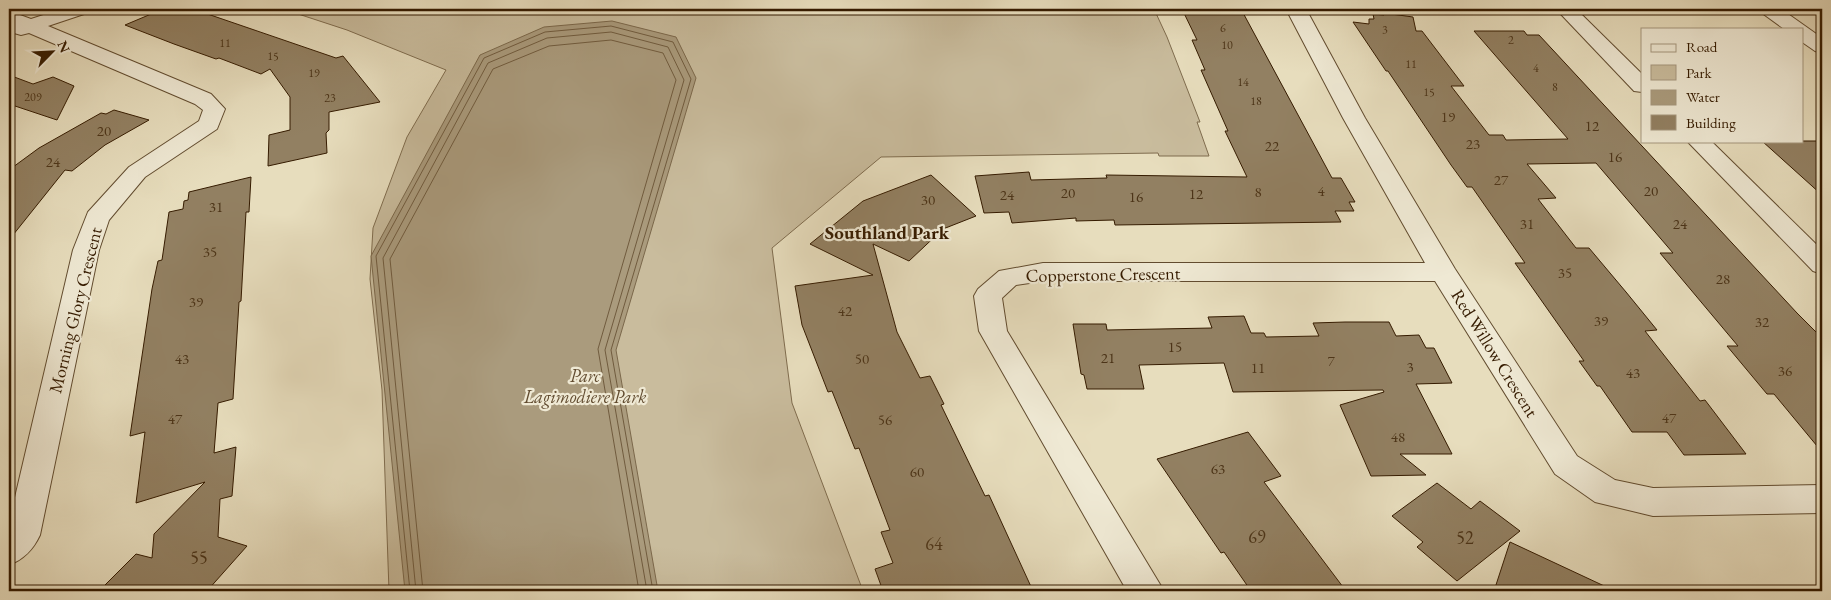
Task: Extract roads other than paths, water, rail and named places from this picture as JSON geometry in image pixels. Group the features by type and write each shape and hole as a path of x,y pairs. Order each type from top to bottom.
{"street":[{"path":"16,26 80,9"},
{"name":"Red Willow Crescent","path":"1296,9 1354,118 1443,272 1566,465 1607,492 1653,502 1822,499"},
{"path":"1565,9 1641,85"},
{"path":"1770,9 1796,28"},
{"name":"Morning Glory Crescent","path":"9,550 23,535 86,250 97,218 138,172 209,124 214,109 203,99 16,26"},
{"path":"1804,34 1822,47"},
{"path":"1699,142 1822,265"},
{"name":"Copperstone Crescent","path":"1146,591 994,331 988,296 1008,277 1043,272 1443,272"}],"water":[{"path":"612,21 676,37 696,78 616,350 658,591 405,591 371,256 480,55 544,27"}],"district":[{"name":"Southland Park","path":"887,232"}],"park label":[{"name":"Parc Lagimodiere Park","path":"585,385"}]}
